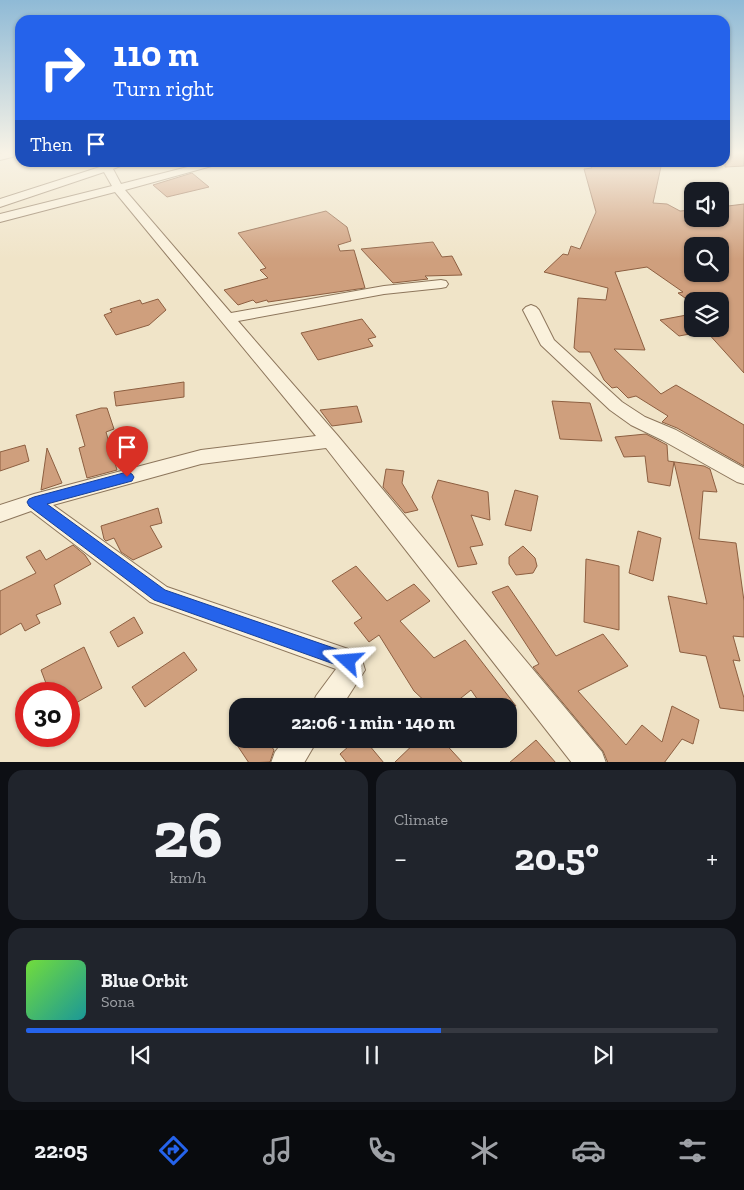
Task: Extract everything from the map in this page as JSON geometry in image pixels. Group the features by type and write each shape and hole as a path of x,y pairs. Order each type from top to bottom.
{"street":[{"path":"0,203 46,188"},
{"path":"0,218 118,188 331,441 591,762"},
{"path":"227,318 384,290 441,284"},
{"path":"531,310 547,342 616,406 638,421 669,435 744,478"},
{"path":"0,514 34,502 201,457 331,441"},
{"path":"34,502 159,595 348,661 352,666 352,670 332,698"},
{"path":"286,762 296,748"}],"building":[{"path":"156,188 207,188 167,197"},
{"path":"589,188 656,188 653,203 667,204 680,211 684,211 684,227 729,227 729,206 744,204 744,373 711,337 729,337 729,292 684,292 684,297 678,293 683,292 647,267 615,272 645,350 614,349 661,394 676,385 744,425 744,466 677,428 662,422 668,416 636,396 628,398 617,387 612,388 604,380 590,352 579,352 574,348 578,298 606,300 608,288 544,272 563,254 568,255 571,246 580,249 596,212"},
{"path":"326,211 347,227 351,241 338,245 340,251 354,250 365,288 268,302 267,300 256,303 253,300 238,305 224,290 268,278 260,270 266,268 238,233"},
{"path":"433,242 442,257 452,256 462,275 425,276 428,279 393,283 361,249"},
{"path":"158,299 166,310 149,325 116,335 104,315 112,312 110,309 140,300 142,304"},
{"path":"684,316 684,335 679,336 660,320"},
{"path":"362,319 376,337 368,339 373,346 318,360 301,333"},
{"path":"184,382 184,397 116,406 114,392"},
{"path":"552,401 590,403 602,441 560,439"},
{"path":"357,406 362,422 332,426 320,410"},
{"path":"107,408 114,429 106,432 117,470 87,478 79,448 85,446 76,415"},
{"path":"646,434 667,445 668,461 704,466 710,469 717,492 703,491 699,539 736,543 744,601 744,637 733,636 740,661 733,660 744,698 744,711 720,708 706,656 680,652 668,596 707,604 674,462 670,486 648,482 645,456 624,457 615,437"},
{"path":"25,445 29,461 0,471 0,452"},
{"path":"47,448 62,483 41,490"},
{"path":"386,469 404,471 402,483 418,510 405,513 383,487"},
{"path":"438,480 488,492 490,520 471,515 483,545 470,547 477,564 458,567 432,497"},
{"path":"515,490 538,496 531,531 505,525"},
{"path":"158,508 162,523 150,526 162,547 133,560 121,552 114,538 106,541 104,539 101,526"},
{"path":"638,531 661,538 653,581 629,573"},
{"path":"73,545 85,555 91,564 54,585 61,604 36,615 40,623 25,631 21,623 0,635 0,591 36,573 26,557 40,550 46,560"},
{"path":"523,546 535,558 537,566 533,573 516,575 509,564 509,557"},
{"path":"586,559 619,566 619,630 584,622"},
{"path":"356,566 387,601 414,584 430,601 400,621 434,658 465,640 510,698 476,698 471,690 461,698 421,698 414,691 379,635 369,642 354,623 362,618 332,581"},
{"path":"508,586 556,656 603,634 628,666 578,691 626,745 642,725 662,742 672,706 699,720 693,744 682,739 665,762 608,762 603,751 533,667 539,664 492,592"},
{"path":"134,617 143,633 118,647 110,632"},
{"path":"84,647 102,688 80,701 80,682 46,682 41,670"},
{"path":"184,652 197,670 145,707 132,687"},
{"path":"536,740 555,762 510,762"},
{"path":"239,748 273,748 274,750 270,762 248,762"},
{"path":"347,748 372,748 383,762 346,762 340,754"},
{"path":"410,748 449,748 462,762 395,762"}],"route":[{"path":"127,477 34,502 159,595 348,661"}]}
